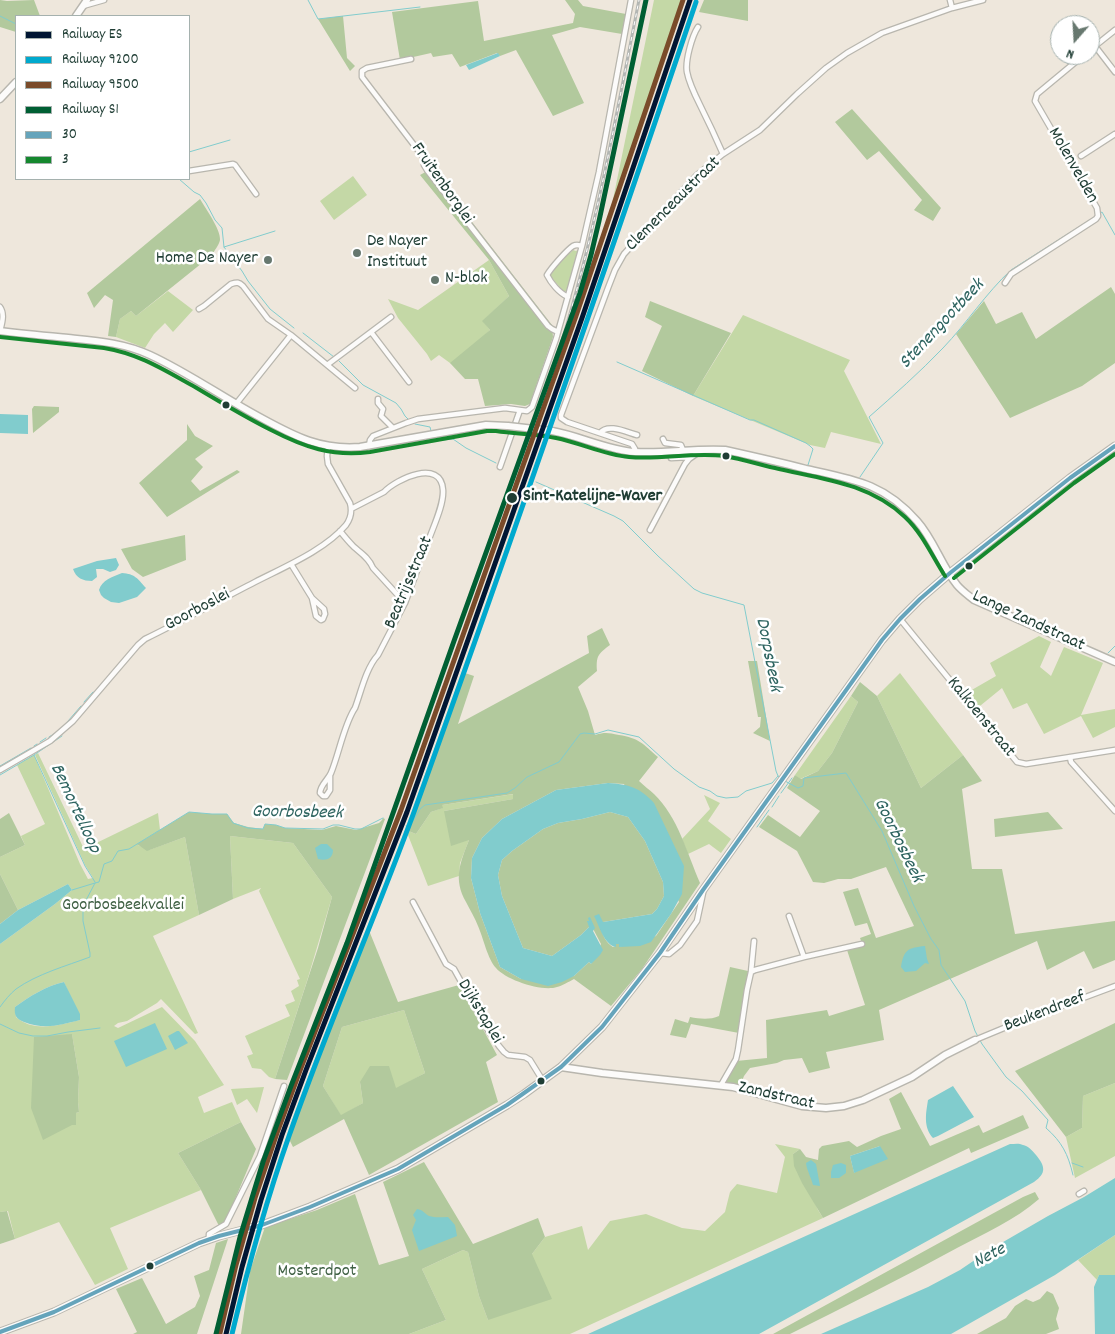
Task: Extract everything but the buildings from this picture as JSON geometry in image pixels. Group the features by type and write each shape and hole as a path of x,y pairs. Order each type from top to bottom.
{"main road":[{"path":"3,1332 54,1312 209,1239 262,1225 310,1207 391,1172 507,1105 561,1067 602,1027 660,953 882,640 900,619 950,573 1070,478 1115,446"}],"street":[{"path":"77,15 85,3 104,0"},
{"path":"369,446 373,436 406,422 505,408 527,411 534,404 558,332 582,246 599,172 632,0"},
{"path":"950,0 952,8"},
{"name":"Clemenceaustraat","path":"635,452 632,444 567,422 561,415 615,270 624,254 697,175 723,154 760,130 818,74 882,33 952,8 983,0"},
{"path":"698,27 689,53 687,72 694,92 723,154"},
{"path":"1100,42 1115,30"},
{"path":"1100,52 1115,72"},
{"name":"Fruitenborglei","path":"411,59 367,68 362,71 362,77 424,158 424,165 427,170 462,216 548,326 558,332"},
{"name":"Molenvelden","path":"1005,283 1011,274 1098,216 1097,208 1035,101 1037,94 1072,65"},
{"path":"0,99 15,83"},
{"name":"Molenvelden","path":"1082,156 1115,134"},
{"path":"190,171 236,165 256,194"},
{"path":"568,297 556,288 548,278 548,275 556,262 573,246 582,246"},
{"path":"199,309 232,284 239,282 268,319 291,335 355,388"},
{"path":"0,307 3,317 0,332"},
{"path":"327,365 391,317"},
{"name":"Lange Zandstraat","path":"0,332 122,345 158,359 236,404 307,441 328,446 354,448 486,425 508,426 552,431 619,450 635,452 725,450 849,478 874,487 895,500 918,522 935,546 957,584 974,600 1115,662"},
{"path":"371,332 410,382"},
{"path":"236,404 291,335"},
{"path":"378,399 378,404 383,409 381,416 393,428"},
{"path":"500,467 520,410"},
{"name":"Clemenceaustraat","path":"600,433 608,428 637,435"},
{"path":"663,439 665,443 681,445 683,450"},
{"path":"328,446 328,464 350,503 351,509"},
{"path":"650,530 685,464 692,456 703,449"},
{"path":"671,458 692,456"},
{"name":"Beatrijsstraat","path":"330,776 358,702 367,672 405,603 424,546 428,542 441,505 443,490 437,478 431,474 419,473 351,509"},
{"name":"Goorboslei","path":"0,770 62,732 145,639 291,564 324,544 348,522 351,509"},
{"path":"340,531 371,563 373,568 405,603"},
{"path":"291,564 312,598 324,609 323,620 316,616 312,598"},
{"name":"Kalkoenstraat","path":"900,619 1014,761 1019,764 1026,764 1115,750"},
{"path":"1070,757 1071,762 1115,811"},
{"path":"660,953 668,954 680,944 698,921 703,890"},
{"name":"Dijkstaplei","path":"413,902 446,964 454,969 489,1032 499,1046 508,1055 525,1057 530,1060 543,1081"},
{"path":"789,916 804,957"},
{"path":"722,1085 736,1059 751,972 754,942"},
{"path":"751,972 804,957 862,944"},
{"name":"Beukendreef","path":"975,1040 1115,986"},
{"name":"Zandstraat","path":"561,1067 722,1085 810,1108 826,1108 844,1106 863,1100 912,1077 945,1055 975,1040"},
{"path":"209,1239 209,1234 226,1224 260,1156 284,1086"},
{"path":"1079,1194 1084,1191"}],"green space":[{"path":"0,0 34,0 40,15 15,15 15,32 0,27"},
{"path":"565,0 578,0 583,6 626,14 622,34 580,27 552,35 584,103 553,116 516,50 500,56 497,53 460,67 452,54 433,57 431,53 400,60 392,12 478,1 484,41 573,23 575,14"},
{"path":"654,0 681,0 611,209"},
{"path":"704,0 748,0 748,21 699,12"},
{"path":"343,16 347,58 355,66 350,71 318,19"},
{"path":"852,109 941,208 933,221 914,210 922,200 879,151 867,160 835,122"},
{"path":"431,169 552,325 553,337 530,404 525,406 511,404 485,406 478,379 465,379 450,363 490,330 482,321 509,296 489,260 420,175"},
{"path":"353,176 367,195 334,220 320,201"},
{"path":"200,199 220,236 220,240 212,255 136,316 131,311 120,319 116,337 108,336 113,300 105,295 94,308 87,293"},
{"path":"579,249 567,291 563,291 551,277 551,273 568,253"},
{"path":"489,260 509,296 483,321 490,330 457,365 450,363 439,355 431,361 398,318 388,299 418,310"},
{"path":"1111,287 1115,294 1115,363 1082,386 1010,418 956,334 984,301 996,324 1022,312 1036,339"},
{"path":"168,291 193,310 173,332 165,323 154,334 145,348 116,337 120,319 131,311 136,316"},
{"path":"650,301 731,333 693,396 642,371 662,326 645,317"},
{"path":"743,315 850,360 844,371 881,444 831,432 825,448 810,445 693,396"},
{"path":"34,406 59,407 59,412 33,433 32,409"},
{"path":"187,424 195,436 213,446 195,459 203,467 191,481 200,491 237,470 240,472 167,517 139,483 187,440"},
{"path":"185,535 186,560 143,577 132,569 121,549"},
{"path":"602,628 610,645 599,656 597,671 578,687 595,735 607,733 626,736 640,742 658,757 639,781 662,803 676,824 700,883 642,969 611,1006 574,979 563,985 550,988 525,984 508,977 496,968 491,960 460,886 459,871 469,840 451,846 444,811 513,799 513,794 442,805 443,808 431,812 416,834 406,830 462,672 474,676 458,724 589,653 587,636","holes":["608,783 624,784 679,902 656,936 619,947 619,944 616,944 613,947 606,941 602,932 600,926 603,922 652,914 664,896 663,882 645,841 628,817 610,812 558,823 543,829 502,860 498,875 502,896 523,948 552,956 581,935 589,927 589,921 601,944 591,964 589,962 574,976 521,979 500,967 480,913 471,878 472,858 482,838 502,819 556,790"]},
{"path":"1039,636 1051,642 1040,667 1051,676 1064,647 1103,663 1081,715 1115,709 1115,727 1093,738 1081,716 1044,734 1027,703 1013,709 1002,688 975,710 963,695 996,676 990,663"},
{"path":"748,661 757,661 770,741 753,733 760,727 761,717 758,717"},
{"path":"900,673 963,755 921,788 877,696"},
{"path":"860,682 877,696 921,788 963,755 982,781 962,789 972,869 1002,869 1015,934 1115,921 1115,960 1093,969 1084,951 1047,970 1037,941 879,1010 884,1040 826,1052 830,1068 809,1073 802,1058 784,1060 750,1068 740,1086 725,1082 736,1061 767,1058 766,1020 827,1010 829,1016 865,1005 847,950 863,946 860,938 871,934 867,923 855,926 843,892 858,888 876,938 914,926 886,867 851,879 838,879 824,883 813,882 797,851 759,827 768,815 800,837 820,811 787,788 795,775 801,779 818,771 832,753 858,702 851,696"},
{"path":"851,696 858,702 832,753 818,771 800,779 795,775"},
{"name":"Goorbosbeekvallei","path":"38,753 84,849 158,813 160,830 138,845 149,850 185,837 199,915 153,936 198,1033 195,1034 161,999 127,1021 114,1026 118,1028 162,1007 195,1041 224,1085 198,1097 204,1113 232,1102 241,1122 178,1153 201,1190 110,1228 128,1269 95,1285 59,1222 15,1239 8,1211 0,1212 0,944 72,890 68,884 18,910 0,874 0,857 25,845 21,836 45,824 17,765 34,755 80,864 88,879 93,878 85,865 35,755","holes":["64,982 80,1020 39,1026 23,1022 16,1017 15,1007 38,992","72,1034 79,1077 79,1112 76,1113 76,1121"]},
{"path":"514,794 513,799 444,811 469,840 460,863 459,876 428,886 406,830 416,834 431,812 442,808 442,805"},
{"path":"704,795 720,803 708,821 731,839 721,853 709,844 688,854 682,839 710,809"},
{"path":"189,812 227,814 234,823 263,829 265,824 285,828 322,830 336,826 356,830 379,823 383,818 385,819 287,1080 275,1079 318,948 332,897 293,843 230,836 233,899 199,915 185,837 147,851 137,844"},
{"path":"1048,812 1063,829 995,837 994,819"},
{"path":"9,813 25,845 0,857 0,819"},
{"path":"230,836 293,843 332,897 275,1079 269,1077 261,1069 252,1068 247,1056 253,1054 245,1036 290,1016 285,1005 295,1001 291,991 299,986 297,980 300,979 259,891 261,888 233,899"},
{"path":"0,874 18,910 0,924"},
{"path":"368,928 398,1002 459,985 497,1055 486,1062 498,1102 369,1175 344,1119 293,1147 288,1137","holes":["404,1010 425,1073 396,1088 389,1066 370,1066 360,1082 363,1103 341,1115 323,1086 342,1027"]},
{"path":"730,967 748,971 739,1033 691,1024 686,1038 670,1035 675,1019 688,1023 690,1017 705,1019 719,1016"},
{"path":"404,1010 425,1073 396,1089 360,1082 363,1103 341,1116 323,1086 342,1027"},
{"path":"1115,1023 1115,1083 1083,1096 1082,1128 1066,1137 1015,1071"},
{"path":"72,1034 79,1077 79,1112 76,1113 76,1125 72,1125 43,1140 31,1108 34,1037"},
{"path":"1115,1083 1115,1156 1075,1178 1066,1137 1082,1128 1083,1096"},
{"path":"264,1087 257,1113 247,1099 237,1105 231,1089"},
{"path":"901,1092 930,1146 979,1125 983,1133 1023,1115 1029,1128 971,1153 969,1148 823,1218 794,1166 793,1154 800,1149 806,1157 818,1160 819,1149 822,1146 849,1141 857,1147 901,1129 889,1099","holes":["880,1146 854,1173 850,1156"]},
{"path":"241,1122 256,1149 226,1221 219,1226 201,1190 178,1153"},
{"path":"775,1144 800,1149 793,1154 823,1218 570,1334 409,1334 446,1320 422,1269 463,1250 468,1252 479,1296 488,1320 545,1237 582,1226 588,1250 610,1221 646,1214 682,1228 705,1231 725,1212 730,1192 737,1184 777,1193 785,1157"},
{"name":"Mosterdpot","path":"424,1162 473,1244 538,1218 545,1237 532,1254 552,1299 488,1320 479,1296 468,1252 463,1250 422,1269 446,1320 409,1334 241,1334 250,1271 265,1227 317,1210 355,1194 379,1265 409,1256 383,1182"},
{"path":"1035,1192 1039,1199 1000,1226 790,1334 773,1334 1023,1197"},
{"path":"7,1211 15,1239 0,1244 0,1212"},
{"path":"1115,1235 1115,1275 1099,1275 1097,1280 1078,1260"},
{"path":"228,1239 197,1334 133,1334 137,1332 116,1289 142,1278 166,1324 195,1307 200,1296 194,1276 209,1270 216,1243"},
{"path":"1047,1291 1053,1294 1059,1308 1056,1319 1059,1329 1046,1334 977,1334 1006,1318 1015,1306 1026,1299 1033,1302 1040,1299"}],"water":[{"path":"498,53 500,56 469,70 466,65"},
{"path":"0,414 28,415 28,434 0,433"},
{"path":"116,558 119,565 116,570 110,572 96,569 97,577 92,581 80,578 73,569 97,561"},
{"path":"122,573 136,577 146,588 137,597 119,603 111,602 101,595 100,587 105,581"},
{"path":"608,783 622,784 639,790 654,803 684,866 682,894 671,914 651,942 640,946 619,947 619,944 616,944 616,947 605,939 594,916 599,914 603,922 652,914 664,896 663,882 645,841 628,817 610,812 558,823 543,829 502,860 498,875 502,896 523,948 552,956 589,927 587,921 589,921 588,918 590,917 595,928 593,931 603,950 591,964 589,962 574,976 562,982 548,986 521,979 500,967 480,913 471,878 472,858 482,838 502,819 556,790"},
{"path":"321,844 327,844 333,850 332,855 328,859 318,859 315,848"},
{"path":"68,884 72,890 0,944 0,924 18,910"},
{"path":"925,946 929,964 925,963 916,971 905,972 901,967 905,953 908,950"},
{"path":"64,982 80,1014 80,1020 59,1025 39,1026 19,1020 16,1016 15,1007 38,992"},
{"path":"155,1023 167,1049 126,1067 114,1041"},
{"path":"177,1031 188,1043 175,1050 168,1036"},
{"path":"953,1086 974,1117 933,1138 926,1125 928,1100"},
{"path":"1010,1144 1027,1146 1039,1159 1043,1166 1043,1172 1038,1179 759,1334 588,1334"},
{"path":"880,1146 888,1159 854,1173 850,1156"},
{"path":"811,1160 816,1164 820,1186 813,1185 808,1171 806,1163"},
{"path":"841,1163 846,1165 846,1173 839,1178 831,1178 833,1165"},
{"name":"Nete","path":"1115,1178 1115,1235 1055,1275 951,1334 821,1334 928,1287"},
{"path":"417,1209 431,1217 448,1217 455,1225 457,1236 419,1251 412,1230 416,1220 413,1215"},
{"path":"1099,1275 1115,1275 1115,1334 1095,1334 1094,1287"}],"waterway":[{"path":"308,0 318,19 420,7"},
{"name":"Dorpsbeek","path":"0,16 15,24"},
{"path":"190,152 230,140"},
{"name":"Dorpsbeek","path":"180,180 200,195 206,203 215,220 222,228 224,247 248,281 270,309 294,328"},
{"name":"Stenengootbeek","path":"1100,213 1102,212 1115,235"},
{"name":"Stenengootbeek","path":"860,477 883,443 869,417 943,348 993,288 1011,270 1096,216"},
{"path":"224,247 275,231"},
{"name":"Dorpsbeek","path":"303,333 334,357"},
{"name":"Dorpsbeek","path":"339,361 363,385 396,403 408,419"},
{"name":"Stenengootbeek","path":"617,362 806,443 813,449 808,465"},
{"name":"Dorpsbeek","path":"415,424 430,427 431,431"},
{"name":"Dorpsbeek","path":"433,439 433,441 453,439 466,448 496,463"},
{"name":"Dorpsbeek","path":"536,482 623,521 694,589 744,605 778,776"},
{"path":"1108,653 1115,646"},
{"path":"84,702 93,692"},
{"path":"62,728 81,706"},
{"name":"Goorbosbeek","path":"406,826 410,826 420,809 425,805 507,793 527,777 559,762 580,734 584,733 595,734 608,730 639,737 674,769 699,787 717,796 726,798 738,797 746,791 772,783 778,776 780,777"},
{"path":"49,737 57,732"},
{"path":"34,755 62,736"},
{"path":"40,742 46,738"},
{"path":"0,766 31,748"},
{"name":"Bemortelloop","path":"0,775 34,755 85,866 95,882"},
{"name":"Goorbosbeek","path":"785,781 798,788 803,786 804,778 846,773 882,831 914,906 931,939 939,950 941,965 965,1001 975,1031 982,1044 1006,1077 1022,1091 1048,1120 1046,1128 1064,1149 1073,1175"},
{"name":"Goorbosbeek","path":"781,793 792,778"},
{"path":"772,807 779,796"},
{"path":"757,827 769,810"},
{"name":"Goorbosbeek","path":"0,1007 16,989 24,984 90,957 83,921 83,906 95,883 99,882 104,864 112,861 118,851 129,849 189,812 227,814 233,823 248,828 263,829 265,824 285,828 323,829 339,825 361,829 383,818"},
{"path":"72,890 95,883"},
{"path":"0,1024 19,1033 33,1036 47,1036 100,1028"},
{"path":"1072,1163 1083,1167"}],"railway":[{"path":"556,360 593,226 639,0"}],"rail line":[{"name":"S1","path":"216,1334 240,1237 263,1162 347,943 580,293 599,221 646,0"},
{"name":"9500","path":"220,1333 236,1265 255,1198 277,1133 401,810 576,316 683,0"},
{"name":"ES","path":"226,1334 242,1267 282,1135 407,812 582,318 690,0"},
{"name":"9200","path":"232,1334 258,1234 289,1136 414,812 557,408 696,2"}],"transit line":[{"name":"3","path":"0,337 104,348 129,354 162,369 283,436 307,446 331,452 370,452 496,431 556,438 611,454 629,457 724,456 846,484 877,497 905,517 922,538 945,576"},
{"name":"30","path":"0,1332 54,1312 199,1243 262,1225 310,1207 398,1169 507,1105 561,1067 602,1027 660,953 882,640 900,619 950,573 1070,478 1115,446"},
{"name":"3","path":"954,578 1074,483 1115,454"}],"place":[{"name":"De Nayer Instituut","path":"357,253"},
{"name":"Home De Nayer","path":"268,260"},
{"name":"N-blok","path":"435,280"},
{"name":"Sint-Katelijne-Waver","path":"512,498"}]}
